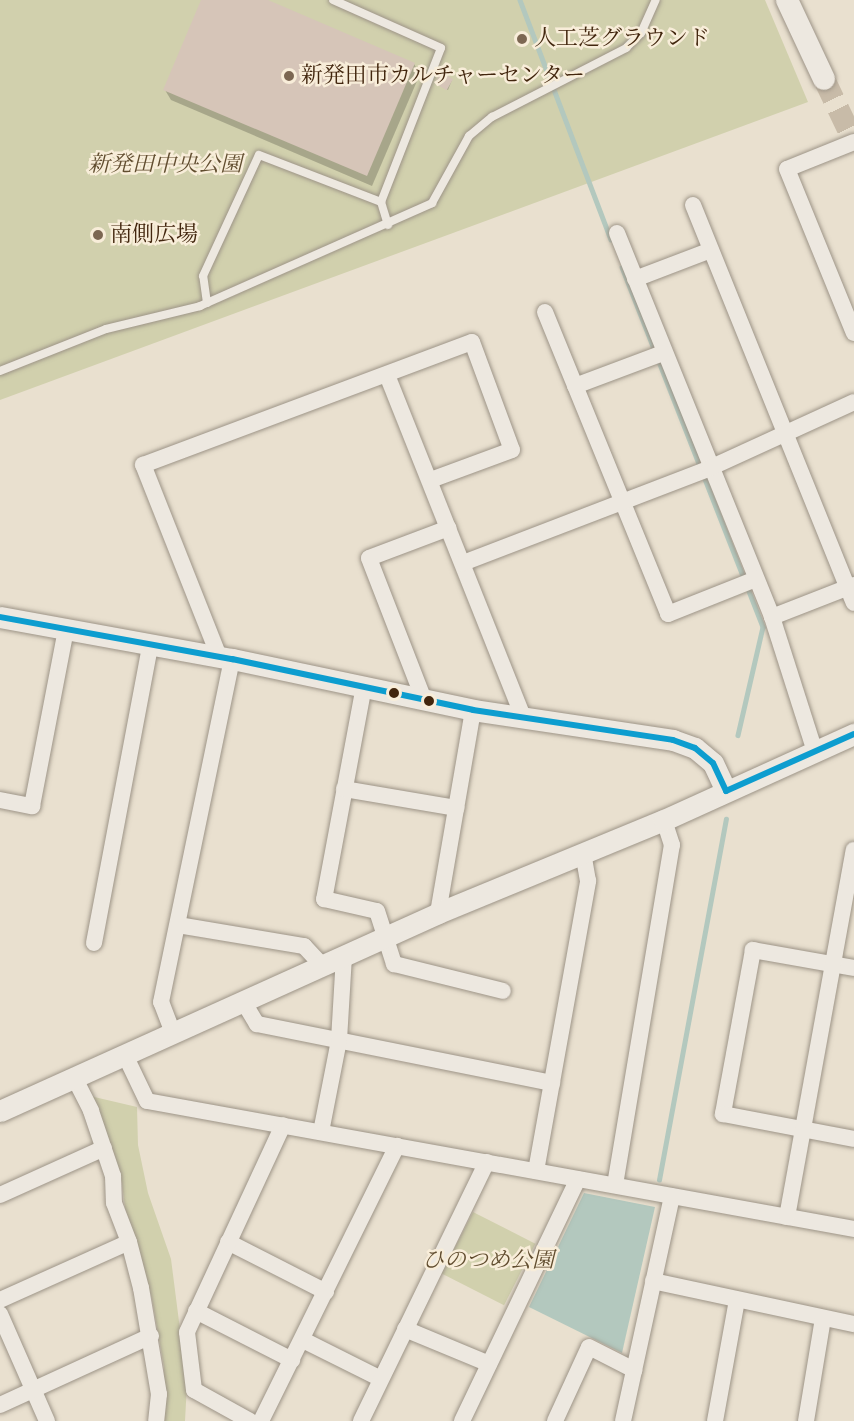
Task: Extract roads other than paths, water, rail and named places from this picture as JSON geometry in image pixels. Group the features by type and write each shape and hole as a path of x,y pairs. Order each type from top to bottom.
{"main road":[{"path":"787,0 824,79"}],"street":[{"path":"854,142 787,169 854,333"},
{"path":"693,205 851,586 854,603"},
{"path":"617,233 663,353 772,617 815,752"},
{"path":"635,279 711,250"},
{"path":"545,312 625,502 668,614 756,579"},
{"path":"173,1033 161,1002 178,925 226,659 143,465 472,342 512,450 431,480"},
{"path":"575,386 663,353"},
{"path":"387,375 431,480 522,715"},
{"path":"463,563 710,468 854,402"},
{"path":"424,700 369,558 449,528"},
{"path":"772,617 851,586"},
{"path":"0,617 226,659 473,710 522,715 673,740 695,748 713,763 726,791"},
{"path":"0,800 32,806 66,630"},
{"path":"94,943 150,646"},
{"path":"364,687 324,899 376,911 383,938 394,964 503,991"},
{"path":"438,913 473,710"},
{"path":"0,1111 438,913 664,820 854,734"},
{"path":"344,789 456,808"},
{"path":"615,1185 672,845 664,820"},
{"path":"787,1217 854,850"},
{"path":"536,1171 588,881 583,853"},
{"path":"178,925 304,946 322,965"},
{"path":"854,968 753,950 723,1114 854,1139"},
{"path":"321,1132 339,1040 344,955"},
{"path":"243,1001 256,1024 552,1083"},
{"path":"125,1055 147,1101 854,1229"},
{"path":"74,1077 92,1111 113,1176 114,1203 129,1242 151,1336 159,1394 156,1421"},
{"path":"250,1421 194,1390 187,1332 283,1125"},
{"path":"261,1421 397,1146"},
{"path":"0,1195 104,1148"},
{"path":"366,1419 381,1379 487,1162"},
{"path":"462,1421 578,1179"},
{"path":"625,1421 672,1196"},
{"path":"0,1300 129,1242"},
{"path":"228,1242 326,1292"},
{"path":"653,1281 854,1324"},
{"path":"715,1421 737,1300"},
{"path":"196,1311 292,1360"},
{"path":"0,1314 47,1421"},
{"path":"806,1421 823,1318"},
{"path":"405,1329 489,1364"},
{"path":"0,1404 151,1336"},
{"path":"303,1340 381,1379"},
{"path":"555,1421 589,1347 634,1370"}],"lane":[{"path":"333,0 441,48 381,202 388,225"},
{"path":"0,371 106,329 207,303 388,225 432,203 469,136 492,117 626,48 641,33 656,0"},
{"path":"207,303 203,276 259,154 381,202"}],"waterway":[{"path":"520,0 611,239"},
{"path":"622,267 655,351"},
{"path":"658,359 763,627 738,735"},
{"path":"659,1180 726,819"}],"tunnel":[{"path":"824,79 854,142"}],"place":[{"name":"人工芝グラウンド","path":"522,39"},
{"name":"新発田市カルチャーセンター","path":"289,76"},
{"name":"南側広場","path":"98,235"}],"park label":[{"name":"新発田中央公園","path":"165,165"},
{"name":"ひのつめ公園","path":"488,1261"}]}
